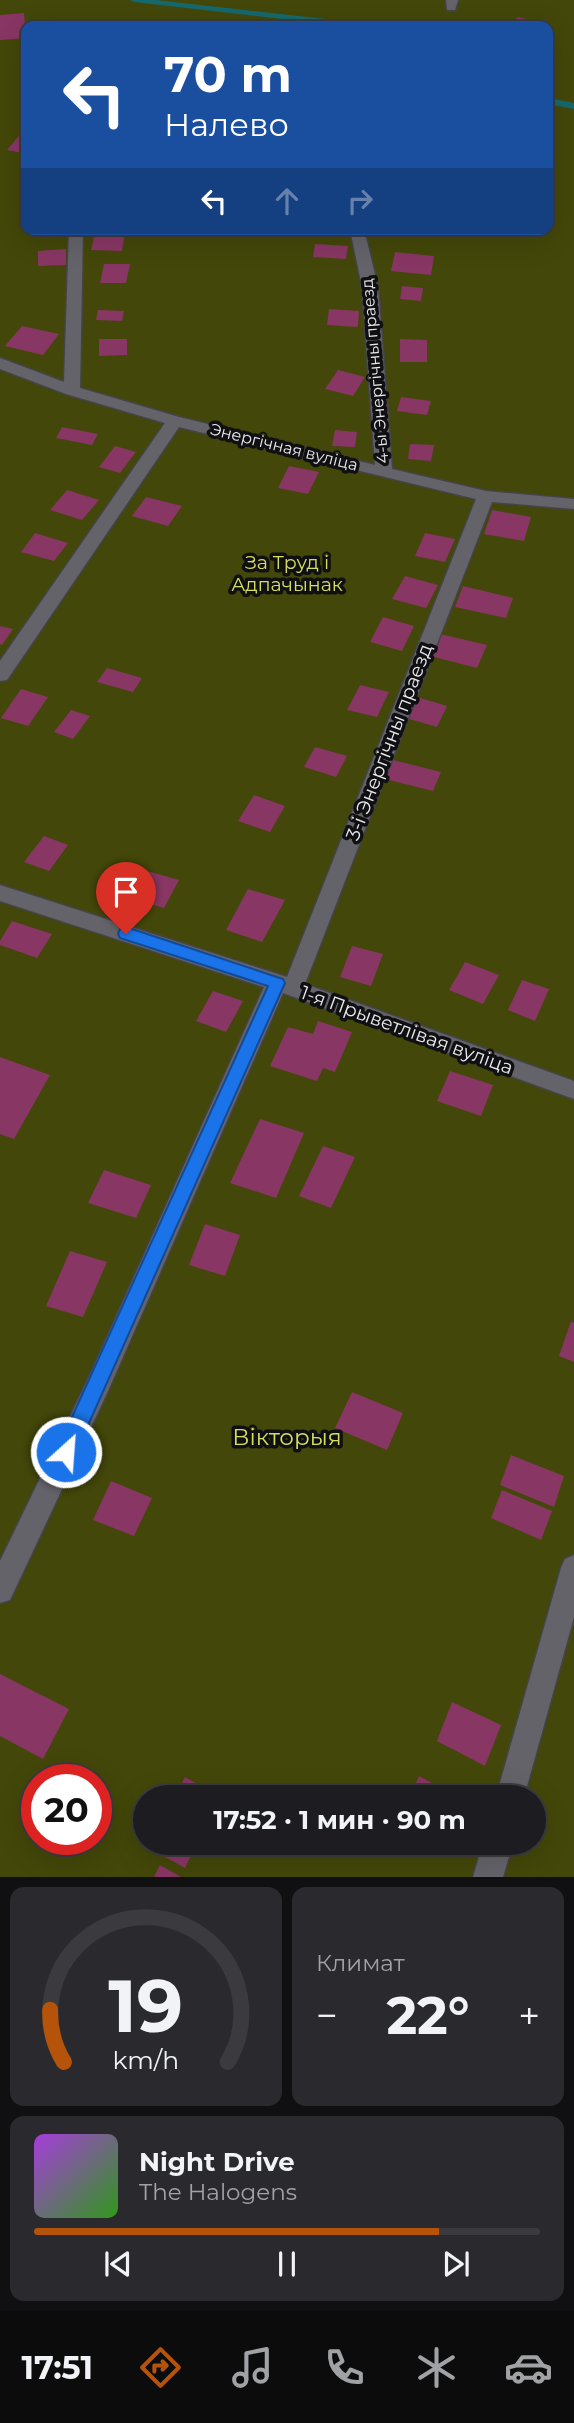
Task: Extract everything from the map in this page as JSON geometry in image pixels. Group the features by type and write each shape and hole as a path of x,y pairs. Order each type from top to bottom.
{"lane":[{"path":"72,391 76,235"},
{"name":"4-ы Энергічны праезд","path":"358,235 370,286 384,472"},
{"name":"Энергічная вуліца","path":"0,363 72,391 175,421 486,496 574,504"},
{"path":"0,675 175,421"},
{"name":"3-і Энергічны праезд","path":"0,1590 285,986 486,496"},
{"name":"1-я Прыветлівая вуліца","path":"0,892 285,986 574,1090"},
{"path":"513,1785 574,1568"},
{"path":"488,1877 494,1855"}],"green space":[{"path":"0,0 574,0 574,1877 0,1877"}],"building":[{"path":"24,13 21,38 0,40 0,15"},
{"path":"518,17 535,21 514,21"},
{"path":"21,133 21,153 7,150"},
{"path":"94,235 125,235 122,251 91,250"},
{"path":"315,244 348,246 346,259 313,257"},
{"path":"66,249 66,265 38,266 38,251"},
{"path":"395,252 434,256 431,275 391,271"},
{"path":"104,264 130,264 126,283 100,283"},
{"path":"402,286 423,288 421,301 400,299"},
{"path":"329,309 359,311 358,327 327,325"},
{"path":"98,310 124,311 122,321 96,320"},
{"path":"22,326 59,334 43,355 5,346"},
{"path":"99,339 127,339 127,355 99,356"},
{"path":"400,339 427,340 427,362 400,362"},
{"path":"338,370 365,377 353,396 325,389"},
{"path":"401,397 431,401 427,415 397,411"},
{"path":"62,427 98,434 92,445 56,438"},
{"path":"335,430 357,432 355,447 332,446"},
{"path":"410,444 434,445 431,461 408,459"},
{"path":"115,446 136,452 120,473 99,467"},
{"path":"289,466 319,472 308,494 278,488"},
{"path":"67,490 99,500 82,520 50,510"},
{"path":"146,497 182,506 168,526 132,516"},
{"path":"492,510 531,517 524,541 484,534"},
{"path":"35,533 68,543 54,561 21,552"},
{"path":"425,533 455,539 445,562 415,556"},
{"path":"405,576 438,585 426,608 392,599"},
{"path":"463,586 513,598 506,618 455,607"},
{"path":"383,617 414,626 402,651 370,642"},
{"path":"0,626 13,629 2,645 0,644"},
{"path":"440,634 487,645 477,668 430,656"},
{"path":"107,668 142,678 133,692 97,682"},
{"path":"360,685 389,692 377,717 347,710"},
{"path":"21,689 48,697 28,726 1,718"},
{"path":"417,697 447,706 437,727 406,718"},
{"path":"71,710 90,716 73,739 54,732"},
{"path":"315,747 347,756 336,777 304,767"},
{"path":"389,759 441,772 433,791 381,778"},
{"path":"254,795 285,806 270,832 238,821"},
{"path":"44,836 68,845 49,871 24,862"},
{"path":"140,869 179,880 164,908 125,897"},
{"path":"248,889 285,900 262,942 226,930"},
{"path":"12,921 52,934 37,958 0,945"},
{"path":"352,946 383,954 371,986 340,977"},
{"path":"465,962 499,975 483,1004 449,990"},
{"path":"522,980 549,989 535,1021 508,1010"},
{"path":"213,991 243,1001 226,1032 196,1021"},
{"path":"318,1021 352,1032 335,1072 323,1068 317,1081 270,1066 288,1027 313,1034"},
{"path":"0,1057 50,1075 14,1139 0,1134"},
{"path":"450,1071 493,1085 481,1116 437,1101"},
{"path":"260,1119 304,1133 276,1198 230,1183"},
{"path":"323,1146 355,1157 331,1208 299,1196"},
{"path":"104,1170 151,1185 136,1218 88,1203"},
{"path":"205,1224 240,1235 225,1276 189,1265"},
{"path":"70,1251 107,1262 83,1317 46,1306"},
{"path":"571,1321 574,1323 574,1362 559,1356"},
{"path":"352,1392 403,1413 387,1450 335,1428"},
{"path":"511,1455 564,1476 554,1507 500,1485"},
{"path":"111,1481 152,1498 134,1536 93,1520"},
{"path":"502,1490 552,1511 541,1540 491,1518"},
{"path":"0,1674 69,1709 43,1759 0,1736"},
{"path":"452,1702 501,1725 485,1766 437,1741"},
{"path":"419,1776 436,1785 415,1785"},
{"path":"185,1777 199,1785 181,1785"},
{"path":"162,1855 191,1855 185,1868"},
{"path":"160,1865 181,1877 154,1877"}],"waterway":[{"path":"134,0 318,21"},
{"path":"553,102 574,106"}],"route":[{"path":"66,1452 277,983 126,934"}],"park label":[{"name":"За Труд і Адпачынак","path":"287,573"},
{"name":"Вікторыя","path":"287,1437"}]}
